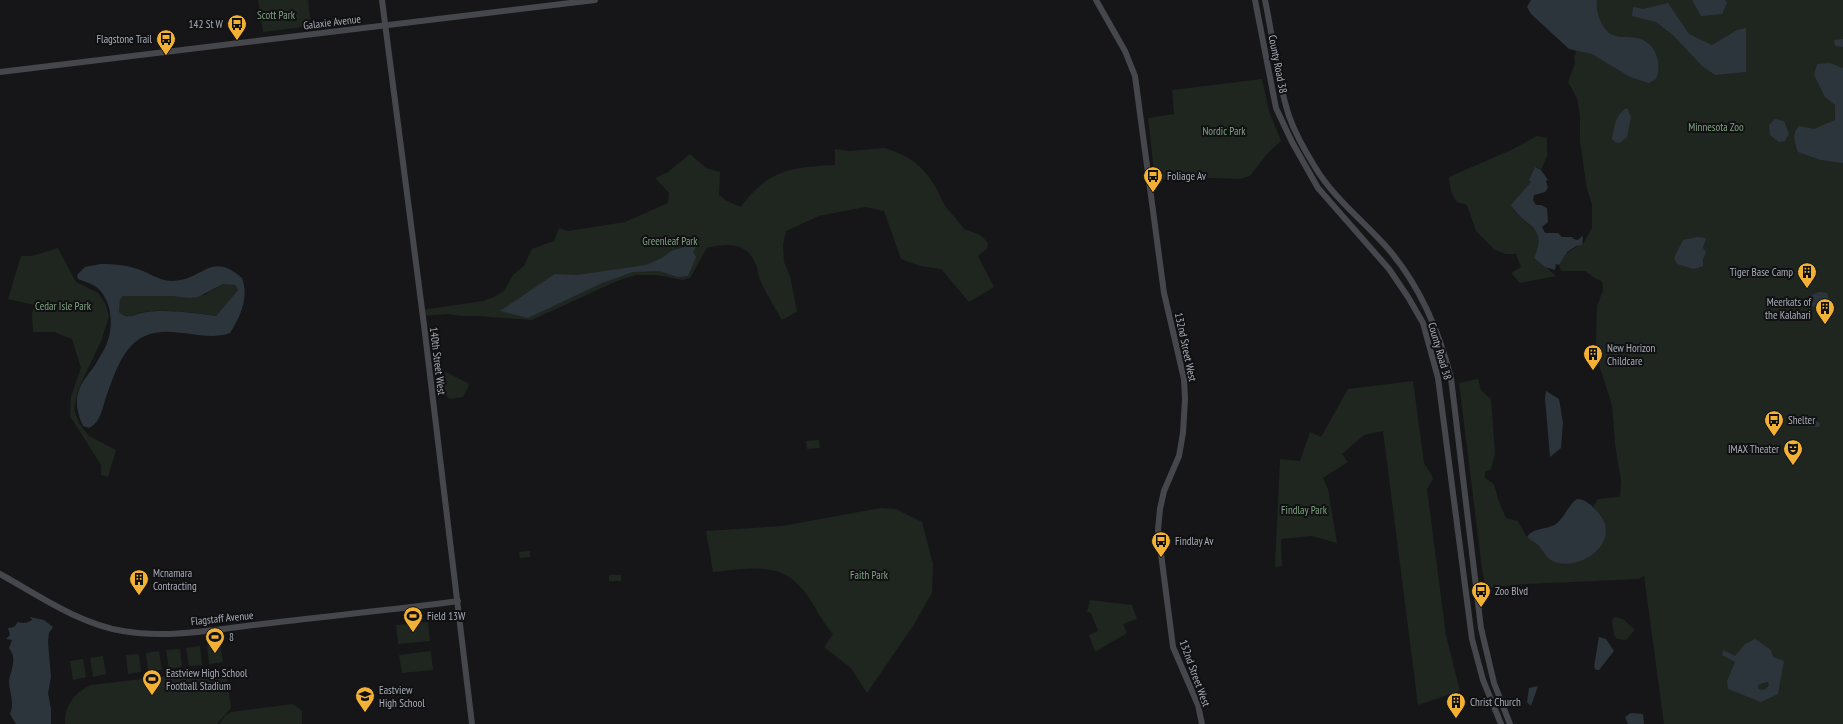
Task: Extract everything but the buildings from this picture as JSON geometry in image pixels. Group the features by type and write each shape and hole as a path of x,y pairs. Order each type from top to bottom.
{"street":[{"name":"140th Street West","path":"382,0 458,601 472,724"},
{"name":"Galaxie Avenue","path":"0,72 596,0"},
{"name":"132nd Street West","path":"1096,0 1125,50 1135,76 1164,292 1184,379 1185,400 1183,433 1179,456 1164,491 1158,530 1173,647 1198,705 1202,724"},
{"name":"County Road 38","path":"1255,0 1276,108 1292,142 1318,188 1388,269 1408,297 1423,323 1438,378 1472,640 1483,680 1501,724"},
{"path":"1265,0 1282,88 1289,117 1298,137 1315,168 1326,182 1390,251 1413,282 1429,312 1442,344 1451,378 1477,599 1487,661 1500,702 1510,724"},
{"name":"Flagstaff Avenue","path":"0,574 74,614 99,625 123,631 156,634 458,601"},
{"path":"1466,601 1477,599"}],"green space":[{"name":"Scott Park","path":"258,0 308,0 311,26 263,32"},
{"name":"Minnesota Zoo","path":"1568,0 1843,0 1843,724 1664,724 1644,576 1639,579 1525,584 1487,588 1483,576 1459,383 1478,379 1481,390 1491,399 1495,454 1491,469 1485,472 1485,478 1494,484 1499,502 1506,518 1518,521 1527,537 1540,547 1549,559 1601,515 1593,507 1598,499 1620,497 1621,481 1615,444 1612,405 1599,365 1596,342 1597,306 1603,290 1602,281 1596,279 1585,271 1561,271 1559,265 1565,254 1584,242 1592,228 1592,204 1587,189 1580,142 1580,117 1577,98 1568,82 1575,63 1574,55 1576,55"},
{"name":"Nordic Park","path":"1262,79 1269,111 1281,141 1267,154 1250,176 1240,179 1188,177 1155,180 1148,118 1174,114 1172,90"},
{"path":"1537,136 1547,138 1547,156 1541,170 1536,167 1529,180 1531,182 1520,196 1514,211 1537,232 1540,239 1538,250 1541,263 1556,276 1520,283 1511,273 1521,267 1516,254 1506,254 1495,250 1476,231 1467,205 1457,202 1451,192 1449,177 1511,150"},
{"name":"Greenleaf Park","path":"884,148 908,158 920,167 931,180 943,203 964,229 980,235 988,243 987,249 978,256 994,287 969,302 941,269 920,266 901,259 884,211 865,207 819,216 786,231 783,245 784,262 790,276 797,312 782,320 768,297 752,257 742,248 729,245 707,248 690,278 683,280 657,275 636,275 617,281 532,320 447,314 422,316 422,310 483,301 504,291 513,275 524,266 532,249 554,241 559,228 568,231 625,222 668,203 669,193 655,178 668,172 690,154 706,168 720,172 719,195 727,201 741,207 761,185 782,173 793,169 806,167 835,165 835,149 850,151"},
{"name":"Cedar Isle Park","path":"58,248 76,282 98,293 105,303 109,316 102,339 78,390 74,409 79,423 89,436 116,450 108,477 101,475 101,465 70,416 71,396 81,368 72,339 54,332 33,332 32,314 34,305 8,299 21,256 32,256"},
{"name":"Cedar Isle Park","path":"223,284 235,285 238,290 216,316 189,312 162,311 144,312 131,316 125,316 119,312 120,300 123,296 204,295"},
{"path":"446,372 468,383 469,385 463,397 450,399 444,394 441,379"},
{"name":"Findlay Park","path":"1413,381 1424,463 1433,479 1427,489 1446,635 1460,691 1418,705 1383,431 1364,435 1342,454 1348,462 1323,478 1328,489 1337,543 1312,536 1281,539 1282,566 1275,567 1280,459 1300,461 1310,432 1321,437 1348,389"},
{"path":"819,440 820,448 807,449 806,441"},
{"name":"Faith Park","path":"881,508 896,509 922,522 933,564 932,593 913,626 867,693 851,668 824,647 833,634 808,596 795,581 774,571 762,569 738,569 713,572 706,531 782,526"},
{"path":"530,551 530,557 520,558 519,552"},
{"path":"609,575 621,575 621,581 609,581"},
{"path":"1090,600 1132,605 1137,619 1123,624 1127,633 1095,652 1089,635 1098,631 1091,613 1087,612"},
{"path":"1615,617 1623,619 1634,629 1626,640 1617,639 1614,635 1612,620"},
{"name":"Field 13W","path":"428,622 430,641 398,644 396,625"},
{"name":"8","path":"220,644 223,662 209,664 207,645"},
{"name":"8","path":"200,646 202,665 189,666 186,648"},
{"path":"180,649 182,667 169,669 166,650"},
{"path":"159,651 162,670 148,671 146,653"},
{"path":"431,651 433,670 402,673 399,655"},
{"path":"139,654 141,672 128,674 126,655"},
{"path":"103,656 106,674 93,677 90,658"},
{"path":"83,659 86,677 73,680 70,661"},
{"name":"Eastview High School Football Stadium","path":"217,670 227,678 231,708 217,724 65,724 66,711 72,700 85,688 91,685"},
{"path":"293,704 302,711 302,724 219,724 225,716 231,712"}],"shaded area":[{"path":"1531,0 1597,0 1598,16 1603,26 1610,34 1643,40 1653,48 1658,60 1658,73 1656,79 1649,83 1630,77 1592,54 1569,49 1531,14 1527,7"},
{"path":"1692,0 1725,0 1727,3 1722,14 1701,16"},
{"path":"1668,3 1689,34 1712,45 1737,30 1746,28 1746,72 1715,75 1702,66 1674,36 1656,22 1632,16 1633,7 1643,9"},
{"path":"1843,39 1843,47 1835,46 1834,40"},
{"path":"1830,63 1843,68 1843,163 1821,160 1798,152 1794,139 1795,132 1799,126 1814,129 1835,120 1835,105 1825,97 1814,75 1817,64"},
{"path":"1627,108 1631,117 1627,137 1620,143 1615,142 1612,139 1616,121 1620,113"},
{"path":"1775,119 1784,121 1789,134 1785,141 1779,142 1770,135 1769,125"},
{"path":"1535,167 1541,170 1548,180 1546,181 1548,188 1545,192 1534,195 1533,200 1536,205 1541,205 1547,208 1548,222 1542,227 1545,233 1558,233 1562,237 1572,237 1578,240 1582,236 1583,238 1582,245 1576,246 1567,252 1559,265 1556,264 1555,270 1545,267 1534,258 1539,239 1537,233 1516,213 1511,205 1531,182 1529,180"},
{"path":"1698,237 1706,238 1703,248 1706,252 1703,259 1703,266 1694,269 1677,264 1674,258 1683,240"},
{"path":"688,246 696,247 693,252 696,257 688,276 678,277 659,271 633,272 602,283 528,318 500,311 555,274 577,275 646,265 662,258 671,251"},
{"path":"101,264 122,265 138,269 161,279 172,281 192,277 214,267 222,267 231,270 242,278 245,292 243,306 238,320 230,333 220,336 209,336 166,332 145,336 137,341 130,347 120,362 112,380 99,419 89,428 83,426 78,414 78,393 81,384 97,362 106,345 111,320 108,305 101,291 95,286 78,279 77,275 85,267","holes":["223,284 235,285 238,290 216,316 172,311 155,311 126,316 119,312 120,300 123,296 172,296 190,298 198,297"]},
{"path":"1819,292 1827,293 1829,299 1820,306 1811,307 1808,302 1812,295"},
{"path":"1546,391 1559,399 1563,423 1561,448 1550,457 1545,398"},
{"path":"1795,421 1819,422 1820,425 1818,427 1794,425 1793,423"},
{"path":"1577,499 1591,505 1604,521 1606,533 1603,543 1596,552 1585,559 1574,563 1562,563 1551,560 1539,546 1527,537 1537,530 1556,524 1571,504"},
{"path":"30,617 44,620 53,627 49,633 48,642 51,677 48,693 51,709 51,724 16,724 10,714 12,701 9,681 13,656 9,648 12,640 6,639 10,635 8,628 14,627 18,622 29,622 32,620"},
{"path":"1599,637 1606,639 1614,651 1599,670 1596,670 1594,667"},
{"path":"1755,639 1771,650 1773,657 1784,661 1778,694 1761,702 1728,689 1727,681 1735,662 1722,655 1723,650 1735,656 1745,644","holes":["1768,682 1769,685 1766,689 1761,690 1758,688 1758,685"]},
{"path":"1538,686 1531,706 1527,702 1529,688"},
{"path":"1631,713 1643,714 1644,724 1628,724 1625,717"}],"place":[{"name":"142 St W","path":"237,41"},
{"name":"Flagstone Trail","path":"166,56"},
{"name":"Foliage Av","path":"1153,193"},
{"name":"Tiger Base Camp","path":"1807,289"},
{"name":"Meerkats of the Kalahari","path":"1825,325"},
{"name":"New Horizon Childcare","path":"1593,371"},
{"name":"Shelter","path":"1774,437"},
{"name":"IMAX Theater","path":"1793,466"},
{"name":"Findlay Av","path":"1161,558"},
{"name":"Mcnamara Contracting","path":"139,596"},
{"name":"Zoo Blvd","path":"1481,608"},
{"name":"Field 13W","path":"413,633"},
{"name":"8","path":"215,654"},
{"name":"Eastview High School Football Stadium","path":"152,696"},
{"name":"Eastview High School","path":"365,713"},
{"name":"Christ Church","path":"1456,719"}]}
